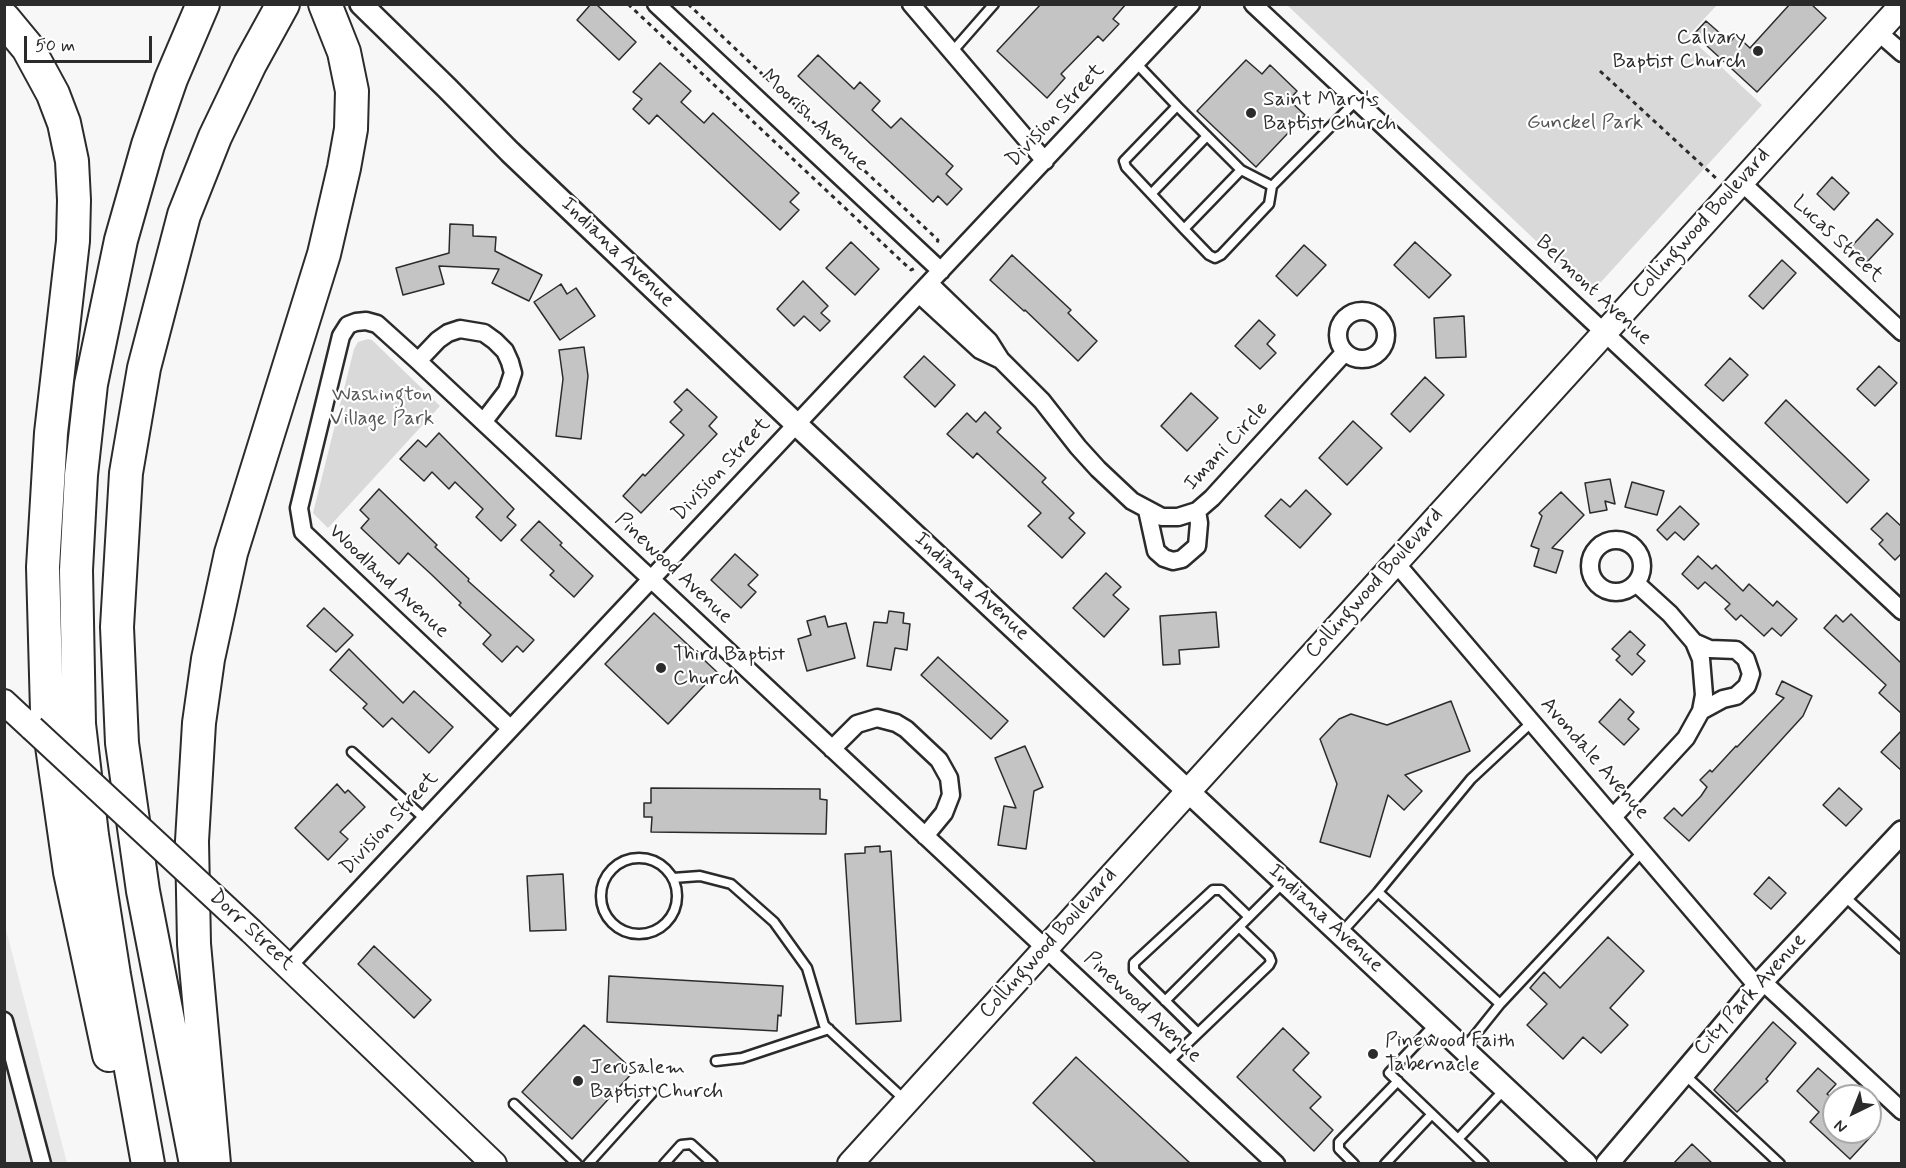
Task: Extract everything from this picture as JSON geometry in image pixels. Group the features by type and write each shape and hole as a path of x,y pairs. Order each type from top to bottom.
{"highway":[{"path":"148,1164 90,824 79,724 75,570 90,384 121,240 152,134 171,79 203,4"},
{"path":"196,1164 143,891 122,743 117,627 126,473 144,368 184,215 215,137 250,64 283,4"},
{"path":"214,1164 194,944 192,842 199,723 208,659 231,553 324,254 351,129 352,91 344,52 325,4"},
{"path":"4,19 28,48 53,94 64,123 72,161 73,241 51,433 43,567 47,711 70,872 104,1036 136,1164"}],"main road":[{"name":"Collingwood Boulevard","path":"850,1164 1902,5"},
{"name":"Dorr Street","path":"4,702 251,931 494,1164"}],"street":[{"name":"Indiana Avenue","path":"361,4 510,152 796,424 1586,1164"},
{"name":"Moorish Avenue","path":"656,4 930,283"},
{"path":"911,4 1045,161"},
{"name":"Division Street","path":"288,966 1191,4"},
{"name":"Belmont Avenue","path":"1253,4 1902,611"},
{"path":"1878,32 1902,53"},
{"name":"Lucas Street","path":"1736,187 1902,332"},
{"name":"Imani Circle","path":"930,283 980,350 1001,360 1042,401 1078,447 1116,487 1147,510 1162,517 1178,517 1197,511 1212,498 1345,352"},
{"name":"Pinewood Avenue","path":"341,336 348,325 356,322 366,321 377,324 484,421 1276,1164"},
{"path":"418,361 438,340 460,329 484,333 495,341 505,351 513,373 507,391 484,421"},
{"name":"Woodland Avenue","path":"341,336 299,508 303,532 510,728"},
{"path":"1147,510 1156,551 1164,558 1173,561 1182,559 1197,546 1199,523 1197,511"},
{"name":"Avondale Avenue","path":"1395,562 1643,851 1760,983 1902,1111"},
{"path":"1614,816 1686,738 1701,711 1704,695 1701,660 1694,642 1670,614 1636,583"},
{"path":"1694,642 1710,649 1736,650 1746,659 1751,674 1747,686 1736,696 1723,699 1701,711"},
{"path":"832,749 857,724 877,718 896,723 906,729 931,752 945,768 951,795 944,813 925,836"},
{"name":"City Park Avenue","path":"1608,1164 1760,983 1902,832"},
{"path":"4,1021 42,1164"}],"lane":[{"path":"952,52 994,4"},
{"path":"1136,63 1241,170 1272,186"},
{"path":"1178,106 1124,161 1126,167 1184,229 1209,255 1215,258 1221,255 1269,204 1272,186 1356,101"},
{"path":"1152,193 1207,136"},
{"path":"1184,229 1241,170"},
{"path":"1341,933 1378,892 1471,779 1532,721"},
{"path":"352,752 425,819"},
{"path":"1464,1049 1500,1005 1643,851"},
{"path":"640,858 664,867 673,878 677,890 674,913 667,923 657,930 646,934 622,931 612,924 605,914 601,901 601,888 606,876 615,866 627,860 640,858"},
{"path":"673,878 700,876 731,884 774,922 807,968 824,1025 906,1101"},
{"path":"1165,1001 1286,881"},
{"path":"1198,1033 1134,970 1134,963 1213,890 1221,890 1249,918"},
{"path":"1378,892 1500,1005"},
{"path":"1843,894 1902,949"},
{"path":"1168,1062 1269,965 1271,961 1269,956 1239,927"},
{"path":"1436,1023 1390,1070 1390,1075 1484,1164"},
{"path":"716,1061 742,1058 829,1029"},
{"path":"1683,1073 1780,1164"},
{"path":"1354,1164 1339,1149 1339,1142 1398,1081"},
{"path":"1458,1139 1506,1088"},
{"path":"588,1164 652,1093"},
{"path":"514,1104 577,1164"},
{"path":"1385,1164 1432,1114"},
{"path":"664,1164 681,1145 691,1144 713,1164"}],"path":[{"path":"1599,70 1736,187"}],"shaded area":[{"path":"5,926 67,1163 5,1163"}],"green space":[{"name":"Gunckel Park","path":"1287,5 1717,5 1688,36 1762,105 1591,293"},
{"name":"Washington Village Park","path":"372,340 440,406 328,528 313,513 354,349 358,342"}],"building":[{"path":"591,4 596,4 636,42 619,60 577,20"},
{"path":"1041,4 1126,4 1113,19 1119,24 1103,41 1098,36 1061,74 1065,78 1047,98 997,51"},
{"name":"Calvary Baptist Church","path":"1790,4 1811,4 1826,18 1757,92 1694,34 1706,21 1730,42 1736,35 1750,48"},
{"path":"818,55 854,89 860,82 880,101 872,110 891,128 901,118 953,166 946,174 962,189 947,205 938,196 933,202 798,76"},
{"name":"Saint Mary's Baptist Church","path":"1246,60 1262,74 1270,65 1297,91 1289,100 1305,115 1256,167 1197,111"},
{"path":"660,63 691,91 681,102 704,123 713,113 799,193 790,202 799,210 780,230 657,115 649,124 633,109 642,99 633,92"},
{"path":"1832,177 1849,193 1834,210 1817,194"},
{"path":"1877,219 1893,234 1867,262 1851,247"},
{"path":"450,224 473,225 473,236 496,237 495,251 542,275 529,301 492,283 499,269 439,266 444,284 403,295 396,268 449,253"},
{"path":"851,242 879,269 855,295 826,268"},
{"path":"1415,242 1451,275 1429,298 1394,265"},
{"path":"1304,245 1326,265 1297,296 1276,276"},
{"path":"1012,255 1071,310 1068,313 1097,341 1078,361 990,280"},
{"path":"1782,260 1796,273 1763,309 1749,296"},
{"path":"803,281 828,306 821,313 830,321 820,331 804,316 794,326 777,309"},
{"path":"561,284 567,294 576,288 595,316 560,340 534,302"},
{"path":"1464,316 1466,357 1436,358 1434,318"},
{"path":"1259,320 1275,335 1267,344 1276,353 1260,369 1235,346"},
{"path":"584,347 588,376 581,439 556,436 563,379 559,350"},
{"path":"924,356 955,385 935,407 904,377"},
{"path":"1730,358 1748,375 1723,401 1705,385"},
{"path":"1879,366 1897,383 1875,406 1857,389"},
{"path":"1425,377 1444,395 1410,432 1391,414"},
{"path":"687,389 717,417 709,426 717,434 641,513 623,496 684,435 670,422 682,410 674,402"},
{"path":"1191,393 1218,418 1187,451 1161,426"},
{"path":"1786,400 1869,480 1847,503 1765,423"},
{"path":"985,412 1001,428 997,432 1046,478 1042,482 1074,513 1069,518 1085,533 1062,558 1028,526 1041,513 977,453 973,458 947,434 967,413 976,422"},
{"path":"1353,421 1382,448 1347,485 1319,458"},
{"path":"439,433 514,509 507,517 516,525 501,541 476,517 483,509 455,482 449,489 432,472 424,481 400,459 418,440 426,447"},
{"path":"1610,479 1615,504 1605,501 1607,510 1590,513 1585,483"},
{"path":"1632,482 1664,491 1657,515 1625,507"},
{"path":"379,489 437,545 435,547 469,579 468,581 534,640 523,652 517,646 502,662 483,644 491,635 432,575 408,553 399,564 361,528 369,519 360,510"},
{"path":"1306,490 1331,514 1300,548 1265,516 1281,499 1290,507"},
{"path":"1561,492 1584,515 1552,548 1563,551 1556,573 1534,566 1539,549 1531,546 1542,516 1539,513"},
{"path":"1680,506 1699,524 1684,540 1675,532 1667,540 1657,530"},
{"path":"1887,513 1902,527 1902,553 1895,560 1879,544 1883,540 1871,529"},
{"path":"539,521 562,543 560,545 593,576 574,597 550,575 554,571 521,540"},
{"path":"735,554 758,575 748,585 756,592 741,608 711,580"},
{"path":"1698,556 1712,569 1716,565 1743,591 1749,584 1773,606 1777,601 1797,619 1781,636 1772,628 1764,636 1741,615 1736,620 1725,609 1730,604 1705,582 1698,589 1682,574"},
{"path":"1106,573 1121,587 1113,595 1129,609 1104,637 1073,608"},
{"path":"324,608 353,635 336,652 307,626"},
{"path":"889,611 904,613 903,623 910,624 907,650 895,648 891,670 867,666 874,622 887,623"},
{"path":"1216,612 1219,647 1179,650 1180,664 1163,665 1160,616"},
{"name":"Third Baptist Church","path":"654,613 717,672 668,724 605,664"},
{"path":"1851,614 1902,664 1902,714 1879,693 1886,685 1824,628 1836,615 1843,622"},
{"path":"825,616 828,627 846,623 855,658 807,671 798,639 811,635 807,621"},
{"path":"1630,631 1645,645 1637,654 1645,661 1632,675 1616,660 1620,656 1612,649"},
{"path":"349,649 403,703 414,691 453,727 429,753 392,718 383,727 363,708 367,704 330,670"},
{"path":"938,657 1008,721 991,739 921,675"},
{"path":"1782,681 1812,696 1803,716 1689,841 1664,818 1674,808 1682,816 1701,796 1707,787 1700,780 1710,770 1712,772 1784,698 1776,694"},
{"path":"1620,699 1634,712 1628,719 1639,729 1624,745 1599,722"},
{"path":"1451,701 1470,751 1405,775 1422,791 1404,810 1388,795 1370,857 1320,842 1337,784 1320,739 1339,719 1351,714 1387,725"},
{"path":"1902,730 1902,771 1881,752"},
{"path":"1025,746 1043,787 1034,791 1026,849 998,845 1004,806 1016,808 995,758"},
{"path":"337,784 345,793 348,790 365,807 340,832 348,839 328,860 295,828"},
{"path":"651,788 820,789 820,799 827,800 826,834 651,832 652,817 644,817 644,803 651,803"},
{"path":"1839,788 1862,809 1846,826 1823,805"},
{"path":"880,846 880,852 891,851 901,1021 856,1024 845,854 865,853 865,847"},
{"path":"563,874 566,930 530,931 527,876"},
{"path":"1769,877 1786,893 1771,909 1754,894"},
{"path":"1608,937 1644,971 1610,1008 1628,1025 1601,1053 1583,1037 1563,1059 1527,1025 1547,1004 1530,988 1544,972 1560,988"},
{"path":"374,946 431,1000 414,1018 358,964"},
{"path":"609,976 783,986 781,1016 778,1015 777,1031 607,1022"},
{"path":"1773,1022 1796,1043 1766,1079 1768,1081 1737,1112 1714,1090"},
{"name":"Jerusalem Baptist Church","path":"584,1025 634,1071 572,1139 522,1092"},
{"path":"1283,1028 1309,1053 1293,1070 1321,1097 1310,1108 1333,1130 1314,1151 1237,1077"},
{"path":"1076,1057 1191,1164 1097,1164 1033,1103"},
{"path":"1818,1068 1836,1084 1822,1084 1822,1133 1810,1122 1819,1112 1797,1091"},
{"path":"1692,1144 1713,1164 1673,1164"},
{"path":"1834,1144 1864,1144 1850,1159"}],"place":[{"name":"Calvary Baptist Church","path":"1758,51"},
{"name":"Saint Mary's Baptist Church","path":"1251,113"},
{"name":"Third Baptist Church","path":"661,668"},
{"name":"Pinewood Faith Tabernacle","path":"1373,1054"},
{"name":"Jerusalem Baptist Church","path":"578,1081"}]}
